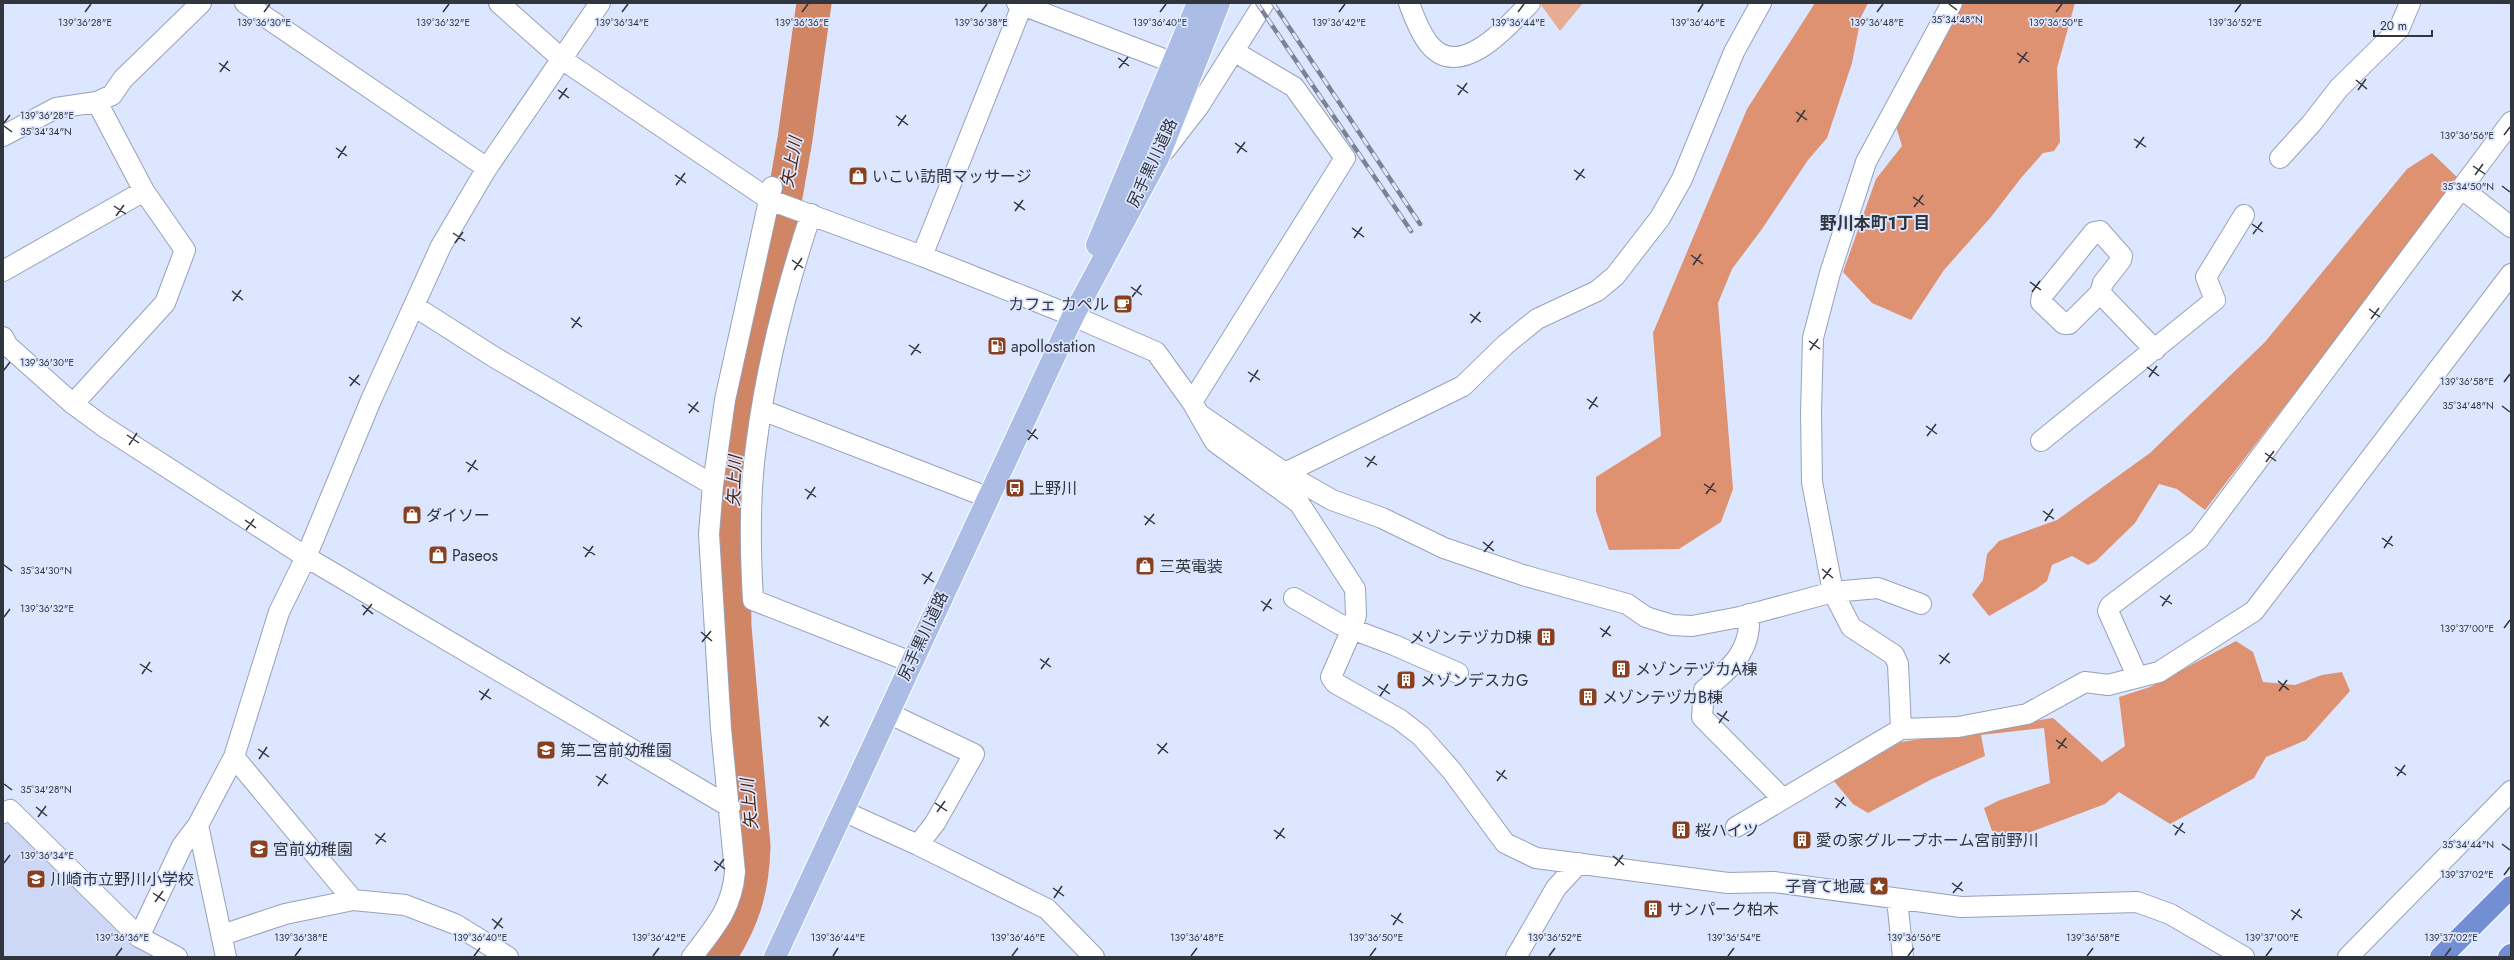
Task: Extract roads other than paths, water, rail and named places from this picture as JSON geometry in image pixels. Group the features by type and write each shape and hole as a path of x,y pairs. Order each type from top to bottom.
{"highway":[{"path":"2441,957 2511,887"}],"main road":[{"name":"尻手黒川道路","path":"1073,316 1097,244 1198,3"},
{"name":"尻手黒川道路","path":"775,957 987,497 1073,316 1158,158 1218,3"}],"street":[{"path":"3,136 56,108 97,102 112,95 123,79 200,3"},
{"path":"246,3 487,168"},
{"path":"499,3 563,60 771,193 811,214 1073,316 1156,352 1195,408 1215,442 1299,503 1355,589 1356,615 1352,629 1331,677 1335,683 1399,719 1421,736 1452,772 1505,843 1536,858 1728,883 1774,882 1961,908 2137,902 2170,914 2244,957"},
{"path":"139,937 182,846 198,825 234,757 279,612 306,557 371,400 441,246 487,168 563,60 600,3"},
{"path":"1158,158 1199,106 1235,52 1264,3"},
{"path":"1409,3 1430,45 1444,54 1458,56 1472,53 1497,38 1530,3"},
{"path":"1285,472 1463,386 1506,345 1537,319 1596,291 1615,276 1660,218 1682,179 1734,52 1761,3"},
{"path":"1901,729 1898,664 1894,655 1851,627 1833,592 1812,482 1811,413 1813,338 1830,273 1866,162 1952,3"},
{"path":"2280,158 2311,124 2339,88 2399,29 2410,3"},
{"path":"922,256 1021,4 1174,63"},
{"path":"1195,408 1345,158 1294,87 1235,52"},
{"path":"74,404 166,303 185,250 144,191 97,102"},
{"path":"2137,676 2108,611 2110,606 2199,539 2511,122"},
{"path":"2461,188 2511,227"},
{"path":"3,271 144,191"},
{"path":"692,957 724,914 734,890 735,852 721,729 710,542 713,485 725,400 771,193"},
{"path":"811,214 794,263 755,447 750,535 753,600 911,662"},
{"path":"2041,441 2215,300 2206,277 2244,215"},
{"path":"2094,232 2100,232 2122,256 2103,283 2100,293 2069,324 2064,324 2041,302 2042,296 2094,232"},
{"path":"1736,827 1901,729 1958,727 2027,714 2085,682 2108,685 2137,676 2158,672 2254,611 2511,274"},
{"path":"2100,293 2155,350"},
{"path":"414,306 494,358 713,485"},
{"path":"3,337 8,346 74,404 103,426 306,557 730,807"},
{"path":"1195,408 1285,472 1332,500 1382,518 1444,548 1526,576 1627,604 1646,617 1672,625 1692,626 1749,614 1833,592 1878,588 1921,604"},
{"path":"762,410 987,497"},
{"path":"1294,598 1352,629 1394,645 1458,673"},
{"path":"1749,614 1750,632 1738,657 1729,670 1704,690 1702,717 1783,799"},
{"path":"888,713 974,754 935,823 918,844"},
{"path":"234,757 353,900"},
{"path":"2348,957 2511,791"},
{"path":"3,813 10,810 139,937 177,957"},
{"path":"843,810 918,844 1047,910 1094,957"},
{"path":"198,825 226,957"},
{"path":"1516,957 1556,888 1579,863"},
{"path":"1897,899 1903,957"},
{"path":"222,935 284,914 353,900 406,905 455,924 508,957"}],"waterway":[{"name":"矢上川","path":"718,957 733,931 744,904 748,891 753,846 734,627 732,473 740,415 779,231 795,139 814,3"}],"railway":[{"path":"1257,3 1411,231"},
{"path":"1273,3 1420,224"}],"place":[{"name":"いこい訪問マッサージ","path":"858,176"},
{"name":"カフェ カペル","path":"1123,304"},
{"name":"apollostation","path":"997,346"},
{"name":"上野川","path":"1015,488"},
{"name":"ダイソー","path":"412,515"},
{"name":"Paseos","path":"438,555"},
{"name":"三英電装","path":"1145,566"},
{"name":"メゾンテヅカD棟","path":"1546,637"},
{"name":"メゾンテヅカA棟","path":"1621,669"},
{"name":"メゾンデスカG","path":"1406,680"},
{"name":"メゾンテヅカB棟","path":"1588,697"},
{"name":"第二宮前幼稚園","path":"546,750"},
{"name":"桜ハイツ","path":"1681,830"},
{"name":"愛の家グループホーム宮前野川","path":"1802,840"},
{"name":"宮前幼稚園","path":"259,849"},
{"name":"川崎市立野川小学校","path":"36,879"},
{"name":"子育て地蔵","path":"1879,886"},
{"name":"サンパーク柏木","path":"1653,909"}],"district":[{"name":"野川本町1丁目","path":"1875,223"}]}
